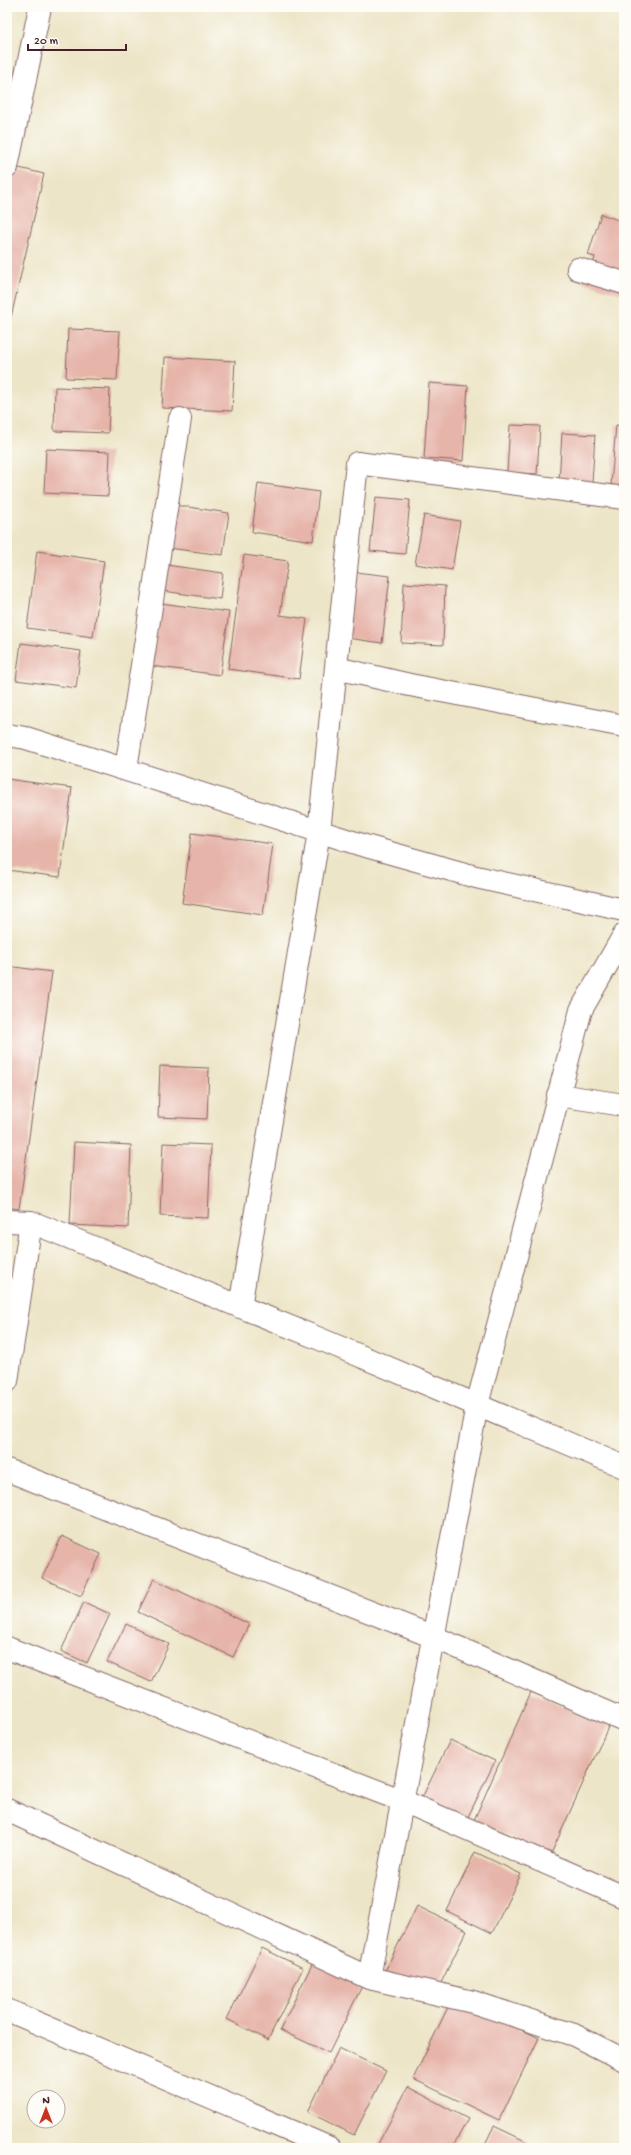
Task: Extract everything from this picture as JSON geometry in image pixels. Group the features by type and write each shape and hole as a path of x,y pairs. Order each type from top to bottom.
{"street":[{"path":"7,167 40,7"},
{"path":"578,269 624,283"},
{"path":"126,769 180,419"},
{"path":"240,1307 319,832 357,463 624,498"},
{"path":"336,668 410,685 624,726"},
{"path":"7,735 26,738 126,769 319,832 476,876 624,910"},
{"path":"369,1978 477,1405 581,1010 624,935"},
{"path":"558,1095 624,1105"},
{"path":"7,1221 31,1222 240,1307 624,1467"},
{"path":"7,1381 31,1222"},
{"path":"7,1470 434,1637 624,1720"},
{"path":"7,1648 403,1801 624,1897"},
{"path":"7,1810 369,1978 473,2002 574,2035 624,2060"},
{"path":"7,2010 329,2148"}],"building":[{"path":"7,165 44,174 9,326 7,325"},
{"path":"601,214 624,222 624,295 580,281 582,273 592,269 595,257 588,255"},
{"path":"68,329 120,331 117,380 66,378"},
{"path":"165,357 235,361 232,411 162,408"},
{"path":"429,383 468,386 463,461 424,458"},
{"path":"55,387 110,389 108,433 54,431"},
{"path":"510,425 540,426 537,474 507,472"},
{"path":"616,425 624,426 624,486 611,485"},
{"path":"562,433 595,435 592,483 559,481"},
{"path":"46,449 110,452 108,496 44,493"},
{"path":"258,483 319,492 313,541 252,532"},
{"path":"376,497 410,500 405,554 370,551"},
{"path":"174,505 229,513 223,555 168,548"},
{"path":"424,515 460,521 452,570 415,564"},
{"path":"37,551 104,561 93,637 27,628"},
{"path":"244,555 288,561 280,615 307,619 299,679 228,669"},
{"path":"159,564 223,573 220,599 156,590"},
{"path":"355,572 390,576 382,643 347,638"},
{"path":"404,583 445,586 443,645 401,643"},
{"path":"160,603 229,612 220,675 151,666"},
{"path":"21,643 81,651 76,688 16,680"},
{"path":"7,779 72,788 60,877 7,870"},
{"path":"192,833 273,844 263,915 182,903"},
{"path":"7,966 52,972 19,1209 7,1207"},
{"path":"160,1066 209,1068 207,1119 158,1117"},
{"path":"74,1142 131,1145 128,1228 70,1225"},
{"path":"163,1143 211,1145 208,1218 160,1216"},
{"path":"62,1536 101,1554 81,1596 42,1578"},
{"path":"154,1579 249,1624 233,1657 138,1612"},
{"path":"84,1602 110,1614 87,1663 61,1651"},
{"path":"126,1624 169,1644 151,1682 107,1662"},
{"path":"531,1692 609,1725 551,1854 474,1820"},
{"path":"450,1740 495,1761 467,1819 422,1798"},
{"path":"475,1852 521,1874 492,1933 447,1911"},
{"path":"417,1906 467,1930 431,2003 381,1979"},
{"path":"262,1948 303,1968 268,2040 227,2019"},
{"path":"314,1960 363,1984 329,2053 280,2030"},
{"path":"453,1997 539,2038 499,2120 413,2079"},
{"path":"339,2048 386,2071 354,2135 308,2112"},
{"path":"408,2087 468,2119 452,2148 385,2148 378,2144"},
{"path":"494,2126 540,2148 483,2148"}]}
